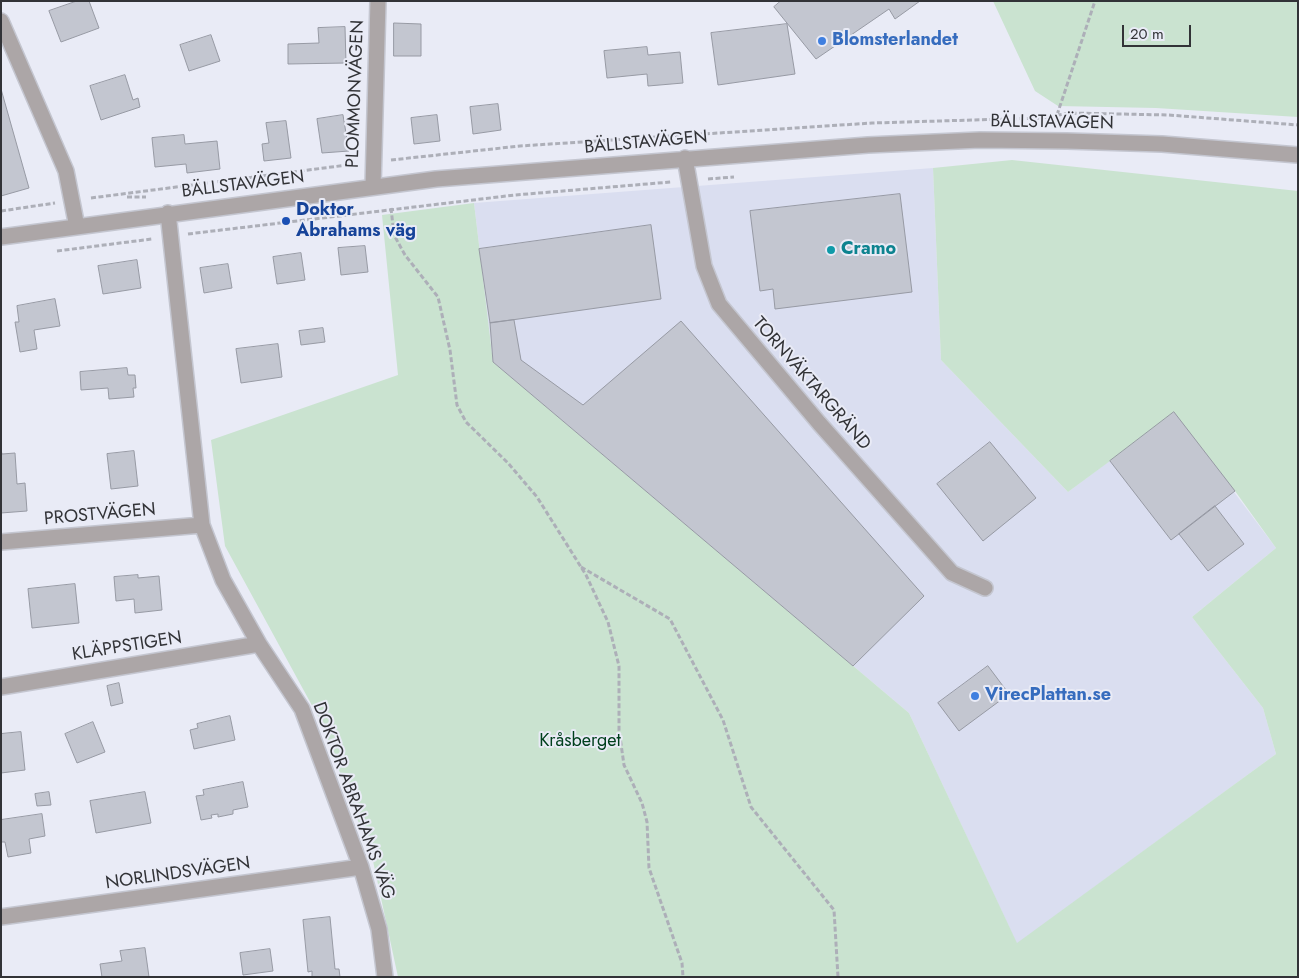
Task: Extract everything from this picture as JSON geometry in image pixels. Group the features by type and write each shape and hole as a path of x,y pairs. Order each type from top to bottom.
{"street":[{"name":"PLOMMONVÄGEN","path":"373,187 378,1"},
{"path":"1,21 66,171 77,226"},
{"name":"BÄLLSTAVÄGEN","path":"1,237 436,179 868,144 980,140 1162,144 1298,155"},
{"name":"TORNVÄKTARGRÄND","path":"685,158 704,266 719,304 819,423 952,573 985,588"},
{"name":"DOKTOR ABRAHAMS VÄG","path":"168,214 202,525 223,580 259,644 302,709 361,867 379,929 385,977"},
{"name":"PROSTVÄGEN","path":"1,542 202,525"},
{"name":"KLÄPPSTIGEN","path":"1,686 259,644"},
{"name":"NORLINDSVÄGEN","path":"1,918 361,867"}],"path":[{"path":"1057,115 1095,1"},
{"path":"48,252 391,208 524,194 736,176"},
{"path":"391,208 394,235 405,255 438,297 450,350 457,405 466,422 508,463 537,497 580,567 610,631 619,666 619,730 624,765 642,803 647,822 649,868 682,963 683,977"},
{"path":"580,567 670,620 723,720 751,807 834,910 838,977"}],"shaded area":[{"path":"933,168 941,360 1068,492 1174,412 1276,548 1192,617 1263,708 1276,754 1017,944 909,713 493,362 474,203"}],"green space":[{"path":"993,1 1298,1 1298,117 1156,108 1058,106 1035,91"},
{"name":"Kråsberget","path":"1012,160 1298,191 1298,977 398,977 373,861 321,722 225,546 211,440 398,375 382,215 474,203 493,362 909,713 1017,943 1276,754 1263,708 1192,617 1276,548 1235,491 1110,461 1068,492 941,360 933,168"}],"building":[{"path":"77,1 89,1 99,28 61,42 49,11"},
{"name":"Blomsterlandet","path":"781,1 920,1 895,19 889,9 816,59 774,7"},
{"path":"394,23 421,24 421,56 394,56"},
{"path":"787,24 795,74 718,85 711,33"},
{"path":"345,27 346,63 288,64 288,44 319,43 318,28"},
{"path":"211,35 220,61 189,71 180,45"},
{"path":"647,47 648,55 680,52 683,83 648,86 647,74 607,78 604,51"},
{"path":"125,75 133,100 138,98 140,107 101,120 90,86"},
{"path":"1,89 29,188 1,196"},
{"path":"498,104 501,130 473,134 470,107"},
{"path":"343,115 349,151 322,153 317,119"},
{"path":"437,115 440,141 414,144 411,118"},
{"path":"286,121 291,158 264,161 262,144 269,143 266,123"},
{"path":"184,135 185,144 217,141 220,169 187,173 186,164 155,167 152,138"},
{"name":"Cramo","path":"900,194 912,292 775,309 773,289 760,291 750,211"},
{"path":"651,225 661,299 490,323 479,249"},
{"path":"365,246 368,272 341,275 338,248"},
{"path":"301,253 305,280 277,284 273,257"},
{"path":"137,260 141,288 103,294 98,266"},
{"path":"228,264 232,288 204,293 200,268"},
{"path":"55,299 60,326 34,330 37,349 20,352 15,322 19,322 17,306"},
{"path":"514,320 521,360 583,405 681,321 924,596 853,666 493,362 490,323"},
{"path":"323,328 325,342 301,345 299,331"},
{"path":"278,344 282,377 241,383 236,349"},
{"path":"127,368 128,375 135,375 136,388 133,388 134,397 109,399 108,388 81,390 80,372"},
{"path":"1174,412 1235,491 1171,540 1110,461"},
{"path":"990,442 1036,498 983,541 937,484"},
{"path":"1,450 2,454 15,453 17,484 25,483 27,511 1,513"},
{"path":"134,451 138,486 111,489 107,454"},
{"path":"1215,506 1244,544 1208,571 1179,534"},
{"path":"138,575 138,578 159,576 162,610 135,613 134,599 116,601 114,577"},
{"path":"75,584 79,623 32,628 28,589"},
{"path":"988,666 1009,694 959,731 938,703"},
{"path":"119,683 123,703 111,706 107,686"},
{"path":"230,716 235,740 194,749 190,730 198,728 197,724"},
{"path":"93,722 105,752 77,763 65,734"},
{"path":"21,732 25,770 1,773 1,734"},
{"path":"243,782 248,807 233,810 233,814 218,817 218,814 211,815 212,818 201,820 196,796 204,795 203,790"},
{"path":"49,792 51,805 37,806 35,794"},
{"path":"145,792 151,823 96,833 90,801"},
{"path":"42,814 45,836 29,839 31,853 8,857 5,842 1,842 1,820"},
{"path":"330,917 335,969 339,969 340,977 312,977 312,971 308,972 303,920"},
{"path":"145,948 149,977 102,977 100,964 122,961 120,951"},
{"path":"270,949 273,971 243,975 240,953"}],"place":[{"name":"Blomsterlandet","path":"822,41"},
{"name":"Doktor Abrahams väg","path":"286,221"},
{"name":"Cramo","path":"831,250"},
{"name":"VirecPlattan.se","path":"975,696"}]}
